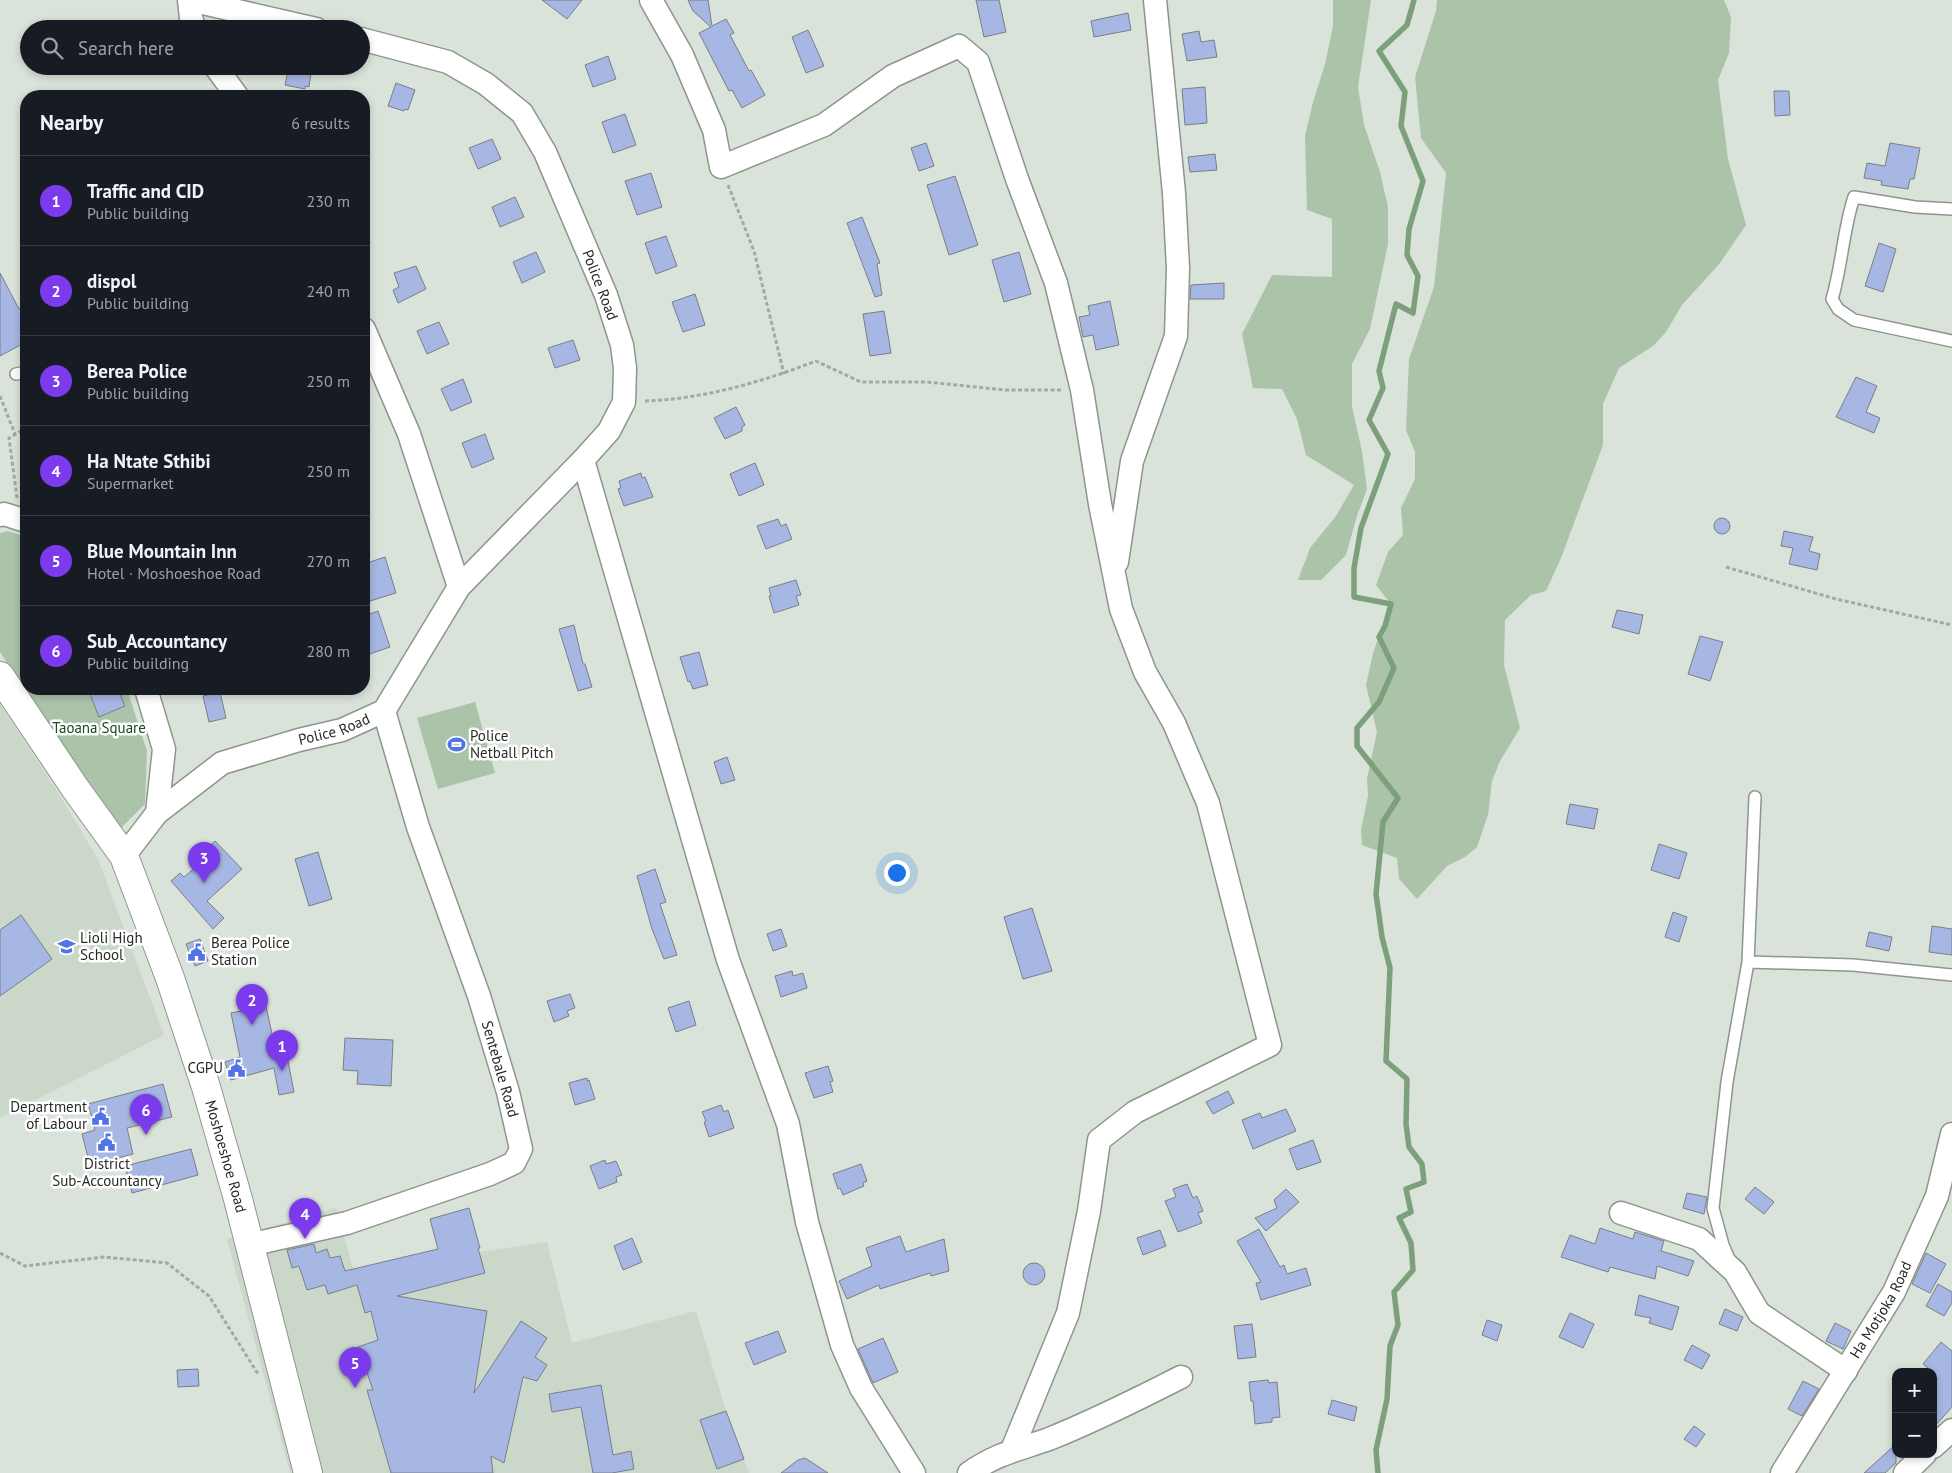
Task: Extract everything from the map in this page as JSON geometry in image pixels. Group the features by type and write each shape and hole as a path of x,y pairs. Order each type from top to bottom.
{"street":[{"path":"192,20 189,0 277,20"},
{"path":"652,0 682,55 714,130 721,167 824,125 894,76 959,46 978,62 1017,179 1056,283 1082,390 1100,504 1121,609 1145,672 1174,724 1208,803 1270,1045 1135,1112 1099,1140 1090,1211 1068,1313 1012,1450"},
{"path":"1115,578 1132,461 1176,336 1178,268 1174,193 1155,0"},
{"name":"Police Road","path":"157,812 222,763 299,740 342,730 384,711 459,587 609,431 624,402 622,345 606,295 545,152 522,113 486,84 448,62 370,41"},
{"path":"222,75 233,90"},
{"path":"370,343 409,434 459,587"},
{"path":"583,460 728,960 788,1124 806,1222 842,1345 861,1388 914,1473"},
{"name":"Moshoeshoe Road","path":"0,676 74,788 124,856 170,978 203,1078 238,1199 308,1473"},
{"path":"124,856 157,812 164,749 148,695"},
{"name":"Sentebale Road","path":"249,1245 347,1223 490,1174 514,1163 521,1149 508,1092 479,996 418,827 384,711"},
{"name":"Ha Motjoka Road","path":"1782,1473 1894,1292 1944,1200 1952,1134"},
{"path":"1621,1213 1699,1239 1735,1272 1759,1313 1846,1371"},
{"path":"969,1473 987,1460 1049,1439 1181,1377"},
{"path":"1937,1443 1952,1430"},
{"path":"1905,1473 1922,1458"}],"lane":[{"path":"1952,209 1915,207 1854,197 1848,212 1836,286 1832,299 1838,309 1854,320 1952,341"},
{"path":"1735,1272 1722,1245 1713,1208 1727,1082 1748,962 1755,797"},
{"path":"1748,962 1853,965 1952,975"}],"path":[{"path":"721,167 754,251 784,374"},
{"path":"624,402 674,400 784,374 816,362 861,382 927,382 1005,390 1082,390"},
{"path":"0,396 15,434"},
{"path":"15,518 9,438 20,431"},
{"path":"1726,567 1836,599 1952,625"},
{"path":"0,1253 26,1266 104,1257 168,1263 209,1296 262,1381"}],"shaded area":[{"name":"Lioli High School","path":"0,704 56,789 98,859 164,1035 0,1118"},
{"path":"336,1208 358,1286 480,1252 547,1242 572,1343 696,1311 726,1411 749,1473 290,1473 227,1239"}],"green space":[{"path":"1333,0 1371,0 1358,87 1364,125 1380,172 1388,207 1388,244 1370,329 1352,364 1352,406 1362,452 1367,489 1346,555 1321,580 1298,580 1310,548 1336,516 1354,485 1306,455 1297,419 1282,389 1253,388 1242,334 1272,275 1332,277 1332,219 1307,210 1305,136 1325,64 1333,26"},
{"path":"1437,0 1724,0 1731,17 1729,53 1718,80 1728,159 1746,225 1720,263 1682,305 1666,332 1653,346 1619,368 1603,404 1603,445 1561,558 1546,591 1531,595 1505,620 1504,665 1520,728 1500,761 1492,781 1488,815 1477,847 1465,857 1447,866 1417,899 1399,879 1397,858 1362,845 1361,830 1368,796 1367,779 1377,732 1366,685 1373,653 1391,604 1376,585 1388,552 1403,535 1401,508 1415,479 1415,452 1406,430 1409,359 1434,287 1446,173 1421,138 1415,77 1436,11"},
{"name":"Taoana Square","path":"8,531 20,535 20,683 0,652 0,533"},
{"name":"Taoana Square","path":"28,695 129,695 147,751 145,804 120,829"},
{"name":"Police Netball Pitch","path":"475,702 495,773 438,789 417,718"}],"building":[{"path":"542,0 582,0 567,19"},
{"path":"688,0 708,0 712,26 726,19 734,33 730,35 749,71 751,70 765,95 742,108 732,90 729,91 699,33 711,27 693,11"},
{"path":"976,0 999,0 1006,32 984,37"},
{"path":"1128,13 1131,30 1094,37 1091,21"},
{"path":"808,30 824,66 806,73 792,37"},
{"path":"1199,31 1201,42 1214,40 1217,57 1187,61 1182,34"},
{"path":"608,56 616,79 593,87 585,65"},
{"path":"287,75 311,75 309,87 305,86 305,89 285,85"},
{"path":"396,83 415,90 408,110 405,109 404,111 388,106"},
{"path":"1205,87 1207,123 1185,125 1182,89"},
{"path":"1774,91 1789,91 1790,115 1775,116"},
{"path":"625,114 636,145 613,153 602,122"},
{"path":"492,139 501,159 478,169 469,148"},
{"path":"926,143 934,166 919,171 911,148"},
{"path":"1890,143 1920,148 1914,179 1910,179 1908,189 1881,185 1882,181 1864,178 1867,163 1885,166"},
{"path":"1215,154 1217,170 1190,172 1188,157"},
{"path":"651,173 662,207 637,215 625,181"},
{"path":"955,176 978,245 949,255 927,185"},
{"path":"515,197 524,217 500,227 492,207"},
{"path":"862,217 880,263 877,264 882,295 875,297 847,223"},
{"path":"666,236 677,266 656,274 645,243"},
{"path":"1879,243 1896,249 1883,292 1865,286"},
{"path":"536,252 545,272 522,283 513,262"},
{"path":"1019,252 1031,294 1004,302 992,260"},
{"path":"416,266 426,289 398,303 393,290 399,287 394,273"},
{"path":"0,273 20,308 20,345 0,356"},
{"path":"1224,283 1224,299 1190,299 1191,285"},
{"path":"695,294 705,325 683,332 672,302"},
{"path":"1110,301 1119,345 1096,350 1093,335 1083,337 1079,317 1090,315 1088,306"},
{"path":"884,311 891,353 870,356 863,314"},
{"path":"439,322 449,344 427,354 417,331"},
{"path":"573,340 580,360 555,368 548,348"},
{"path":"1856,377 1877,386 1866,412 1880,418 1874,433 1836,417"},
{"path":"463,379 472,402 451,411 441,389"},
{"path":"736,407 745,425 742,427 742,431 725,439 714,418"},
{"path":"485,434 494,459 472,468 462,443"},
{"path":"755,463 764,485 739,496 730,474"},
{"path":"641,473 642,478 645,477 653,497 624,506 618,489 621,488 619,481"},
{"path":"1719,518 1725,518 1730,523 1728,532 1719,534 1714,529 1714,523"},
{"path":"778,519 781,526 786,524 792,539 766,549 757,526"},
{"path":"1784,531 1813,537 1809,551 1820,554 1817,570 1789,564 1793,548 1781,546"},
{"path":"385,557 396,593 370,601 370,562"},
{"path":"796,580 801,595 796,596 799,605 774,613 769,596 771,596 769,588"},
{"path":"1617,610 1643,615 1639,634 1612,627"},
{"path":"378,611 390,647 370,654 370,614"},
{"path":"574,625 583,664 585,664 592,687 578,691 559,629"},
{"path":"1700,636 1723,642 1710,681 1688,674"},
{"path":"699,652 708,685 693,689 690,681 688,682 680,657"},
{"path":"90,695 120,695 125,706 99,717"},
{"path":"221,695 226,718 209,722 203,696"},
{"path":"727,757 735,780 721,784 714,762"},
{"path":"1570,804 1598,809 1594,829 1566,824"},
{"path":"215,841 242,869 207,901 224,918 213,929 171,881 180,873 184,877 197,866 193,861"},
{"path":"1659,844 1687,853 1679,879 1651,870"},
{"path":"318,852 332,899 309,906 295,859"},
{"path":"655,869 666,902 660,904 677,955 664,959 652,929 637,876"},
{"path":"1032,908 1052,971 1023,979 1004,917"},
{"path":"1673,912 1687,917 1679,942 1665,937"},
{"path":"21,915 52,959 0,996 0,930"},
{"path":"1932,926 1952,929 1952,955 1929,952"},
{"path":"781,929 787,946 773,951 767,934"},
{"path":"1869,932 1892,937 1889,951 1866,946"},
{"name":"Berea Police Station","path":"200,939 208,961 195,966 186,944"},
{"path":"792,971 793,976 803,973 807,988 781,997 775,976"},
{"path":"570,994 575,1008 567,1011 569,1016 554,1022 547,1001"},
{"path":"689,1001 696,1025 676,1032 668,1008"},
{"path":"266,1006 275,1048 285,1046 294,1092 279,1095 274,1068 231,1080 225,1062 240,1057 231,1013"},
{"path":"345,1038 393,1040 391,1086 357,1084 358,1071 343,1070"},
{"path":"828,1066 833,1081 830,1082 833,1092 814,1098 805,1073"},
{"path":"587,1078 595,1099 575,1105 569,1083"},
{"path":"163,1084 172,1117 127,1128 133,1154 90,1165 82,1134 95,1130 88,1104"},
{"path":"1228,1091 1234,1103 1213,1114 1206,1102"},
{"path":"721,1105 724,1112 728,1110 734,1128 709,1137 702,1112"},
{"path":"1286,1109 1296,1131 1253,1149 1242,1120 1260,1113 1262,1118"},
{"path":"1313,1140 1321,1162 1297,1170 1289,1149"},
{"path":"191,1149 198,1175 132,1193 125,1166"},
{"path":"605,1160 606,1164 616,1161 622,1175 616,1177 617,1182 599,1189 590,1166"},
{"path":"861,1164 867,1181 863,1183 864,1186 843,1195 840,1188 838,1189 833,1174"},
{"path":"1187,1184 1193,1198 1197,1196 1203,1211 1198,1213 1202,1223 1178,1232 1165,1201 1176,1197 1173,1189"},
{"path":"1755,1187 1774,1202 1764,1214 1745,1199"},
{"path":"1286,1189 1299,1202 1266,1231 1255,1218 1277,1208 1274,1200"},
{"path":"1687,1193 1707,1197 1704,1214 1683,1208"},
{"path":"469,1208 485,1273 397,1296 487,1311 474,1393 521,1321 547,1338 535,1357 547,1365 537,1381 523,1377 504,1463 491,1456 493,1473 391,1473 367,1390 373,1390 358,1347 378,1340 371,1311 365,1313 357,1285 328,1294 325,1285 307,1290 299,1266 292,1268 287,1250 314,1244 316,1253 327,1249 330,1258 340,1256 345,1271 438,1249 430,1219"},
{"path":"1600,1228 1633,1239 1635,1232 1664,1241 1661,1251 1694,1261 1688,1276 1657,1266 1655,1279 1610,1267 1608,1272 1561,1257 1570,1235 1595,1244"},
{"path":"1259,1229 1280,1267 1284,1265 1287,1274 1306,1268 1311,1285 1261,1300 1256,1283 1261,1282 1237,1241"},
{"path":"1160,1230 1166,1246 1143,1255 1137,1238"},
{"path":"900,1236 906,1252 944,1239 949,1271 931,1276 930,1273 880,1289 879,1285 847,1299 839,1281 872,1266 866,1248"},
{"path":"632,1238 642,1262 623,1270 614,1246"},
{"path":"1926,1253 1946,1264 1930,1293 1912,1284"},
{"path":"1034,1263 1042,1266 1045,1274 1042,1282 1034,1285 1026,1282 1023,1274 1026,1266"},
{"path":"1938,1284 1952,1292 1952,1303 1944,1316 1926,1306"},
{"path":"1639,1295 1679,1307 1672,1330 1649,1323 1651,1318 1635,1315"},
{"path":"1725,1309 1743,1317 1737,1331 1719,1324"},
{"path":"1570,1313 1594,1324 1583,1348 1559,1337"},
{"path":"1487,1320 1502,1325 1497,1341 1482,1335"},
{"path":"1835,1323 1851,1331 1843,1349 1826,1341"},
{"path":"1252,1324 1256,1357 1238,1359 1234,1326"},
{"path":"778,1331 786,1352 754,1365 745,1343"},
{"path":"883,1338 898,1372 873,1383 858,1349"},
{"path":"1941,1342 1952,1351 1952,1407 1937,1424 1937,1368 1928,1368 1923,1364"},
{"path":"1692,1345 1710,1355 1702,1369 1684,1360"},
{"path":"198,1369 199,1386 178,1387 177,1370"},
{"path":"1268,1380 1269,1383 1277,1382 1280,1417 1272,1418 1272,1422 1255,1424 1249,1382"},
{"path":"1803,1381 1819,1389 1802,1416 1788,1409"},
{"path":"601,1385 613,1455 631,1451 634,1469 612,1473 593,1473 581,1407 552,1412 549,1394"},
{"path":"1332,1400 1357,1407 1354,1421 1328,1414"},
{"path":"726,1411 744,1459 717,1469 700,1420"},
{"path":"1694,1426 1705,1434 1696,1447 1684,1439"},
{"path":"1892,1448 1892,1458 1896,1458 1896,1463 1885,1473 1864,1473"},
{"path":"805,1458 828,1473 781,1473 798,1460"}],"waterway":[{"path":"1378,1473 1376,1450 1387,1399 1390,1346 1398,1325 1394,1292 1413,1270 1411,1243 1399,1218 1411,1212 1406,1189 1424,1182 1422,1164 1409,1147 1406,1124 1407,1079 1386,1061 1390,968 1382,937 1376,894 1383,822 1398,798 1357,746 1357,728 1379,702 1394,668 1379,637 1385,626 1391,604 1354,597 1354,568 1361,528 1388,454 1369,420 1383,388 1379,371 1396,304 1413,313 1418,276 1407,255 1409,229 1423,181 1401,126 1405,92 1379,51 1407,25 1414,0"}],"place":[{"name":"Police Netball Pitch","path":"456,745"},
{"name":"Berea Police","path":"204,883"},
{"name":"Lioli High School","path":"66,947"},
{"name":"Berea Police Station","path":"197,952"},
{"name":"dispol","path":"252,1025"},
{"name":"CGPU","path":"237,1068"},
{"name":"Traffic and CID","path":"282,1071"},
{"name":"Department of Labour","path":"101,1116"},
{"name":"Sub_Accountancy","path":"146,1135"},
{"name":"District Sub-Accountancy","path":"107,1143"},
{"name":"Ha Ntate Sthibi","path":"305,1239"},
{"name":"Blue Mountain Inn","path":"355,1388"}]}
